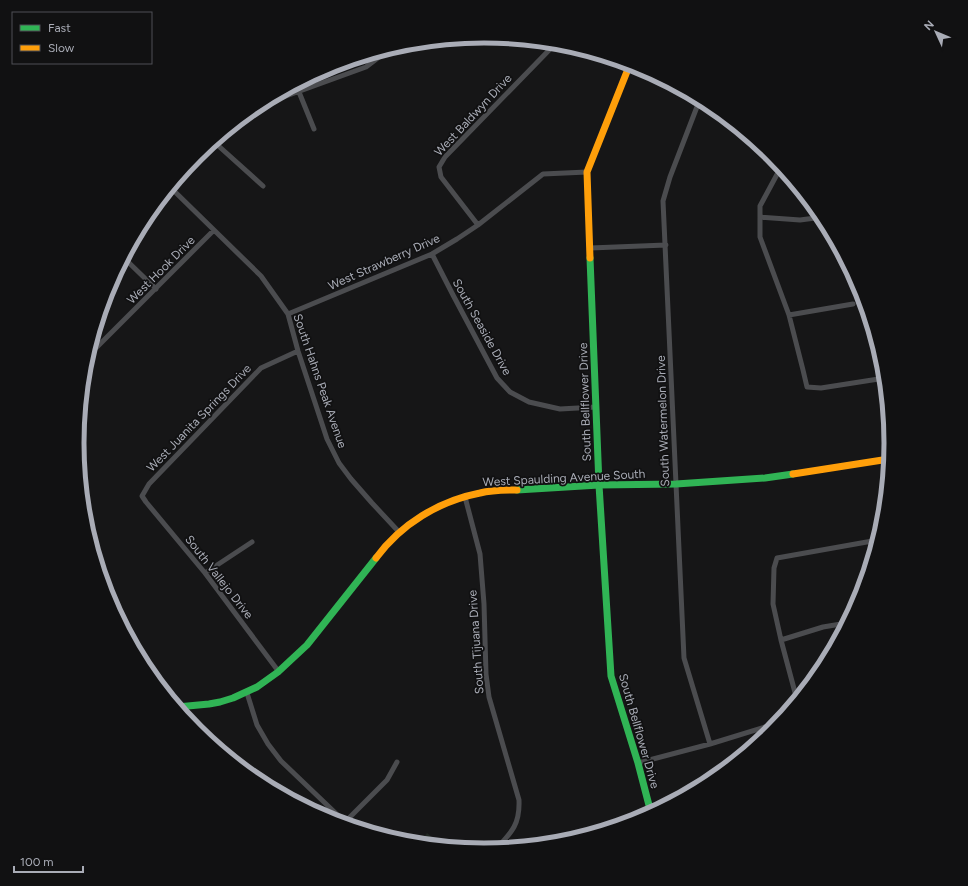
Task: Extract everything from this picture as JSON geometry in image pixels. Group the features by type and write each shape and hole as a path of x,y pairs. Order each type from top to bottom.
{"street":[{"name":"West Baldwyn Drive","path":"478,225 441,177 438,167 445,157 550,49"},
{"path":"283,98 366,66 378,58"},
{"name":"South Bellflower Drive","path":"628,70 587,172 599,485 611,676 638,763 650,807"},
{"path":"299,92 314,129"},
{"name":"South Watermelon Drive","path":"698,105 670,177 663,201 684,658 710,744"},
{"path":"217,145 263,186"},
{"name":"West Strawberry Drive","path":"288,314 432,254 478,225 543,174 587,172"},
{"path":"778,172 760,206 760,237 789,315 804,370 807,387 821,388 879,379"},
{"name":"South Hahns Peak Avenue","path":"174,191 261,276 288,314 298,351 327,439 339,463 351,479 399,532"},
{"path":"760,217 800,220 815,218"},
{"name":"West Hook Drive","path":"96,348 214,230"},
{"path":"590,248 666,246"},
{"name":"South Seaside Drive","path":"432,254 497,378 510,392 529,402 560,409 596,407"},
{"path":"128,261 156,289"},
{"path":"789,315 853,304"},
{"name":"West Juanita Springs Drive","path":"142,496 149,484 261,368 298,351"},
{"name":"West Spaulding Avenue South","path":"183,706 220,702 247,693 279,672 294,660 307,645 384,548 399,532 418,518 434,509 465,496 491,491 599,485 676,484 765,478 883,460"},
{"name":"South Vallejo Drive","path":"142,496 205,573 279,672"},
{"name":"South Tijuana Drive","path":"465,496 480,554 484,604 486,674 489,697 519,800 518,818 514,827 503,842"},
{"path":"795,694 773,604 774,568 777,558 871,541"},
{"path":"205,573 252,542"},
{"path":"781,640 823,627 841,624"},
{"path":"247,693 257,726 268,744 281,761 337,815"},
{"path":"638,763 710,744 766,727"},
{"path":"350,820 387,780 397,762"}],"shaded area":[{"path":"427,833 436,840 432,840 423,838"}],"traffic: fast":[{"path":"590,258 599,485 611,676 638,763 650,807"},
{"path":"517,490 599,485 676,484 765,478 793,474"},
{"path":"183,706 209,704 233,698 257,687 278,672 307,645 376,558"}],"traffic: slow":[{"path":"590,258 587,172 628,70"},
{"path":"793,474 883,460"},
{"path":"376,558 397,535 409,525 436,508 480,493 517,490"}]}
